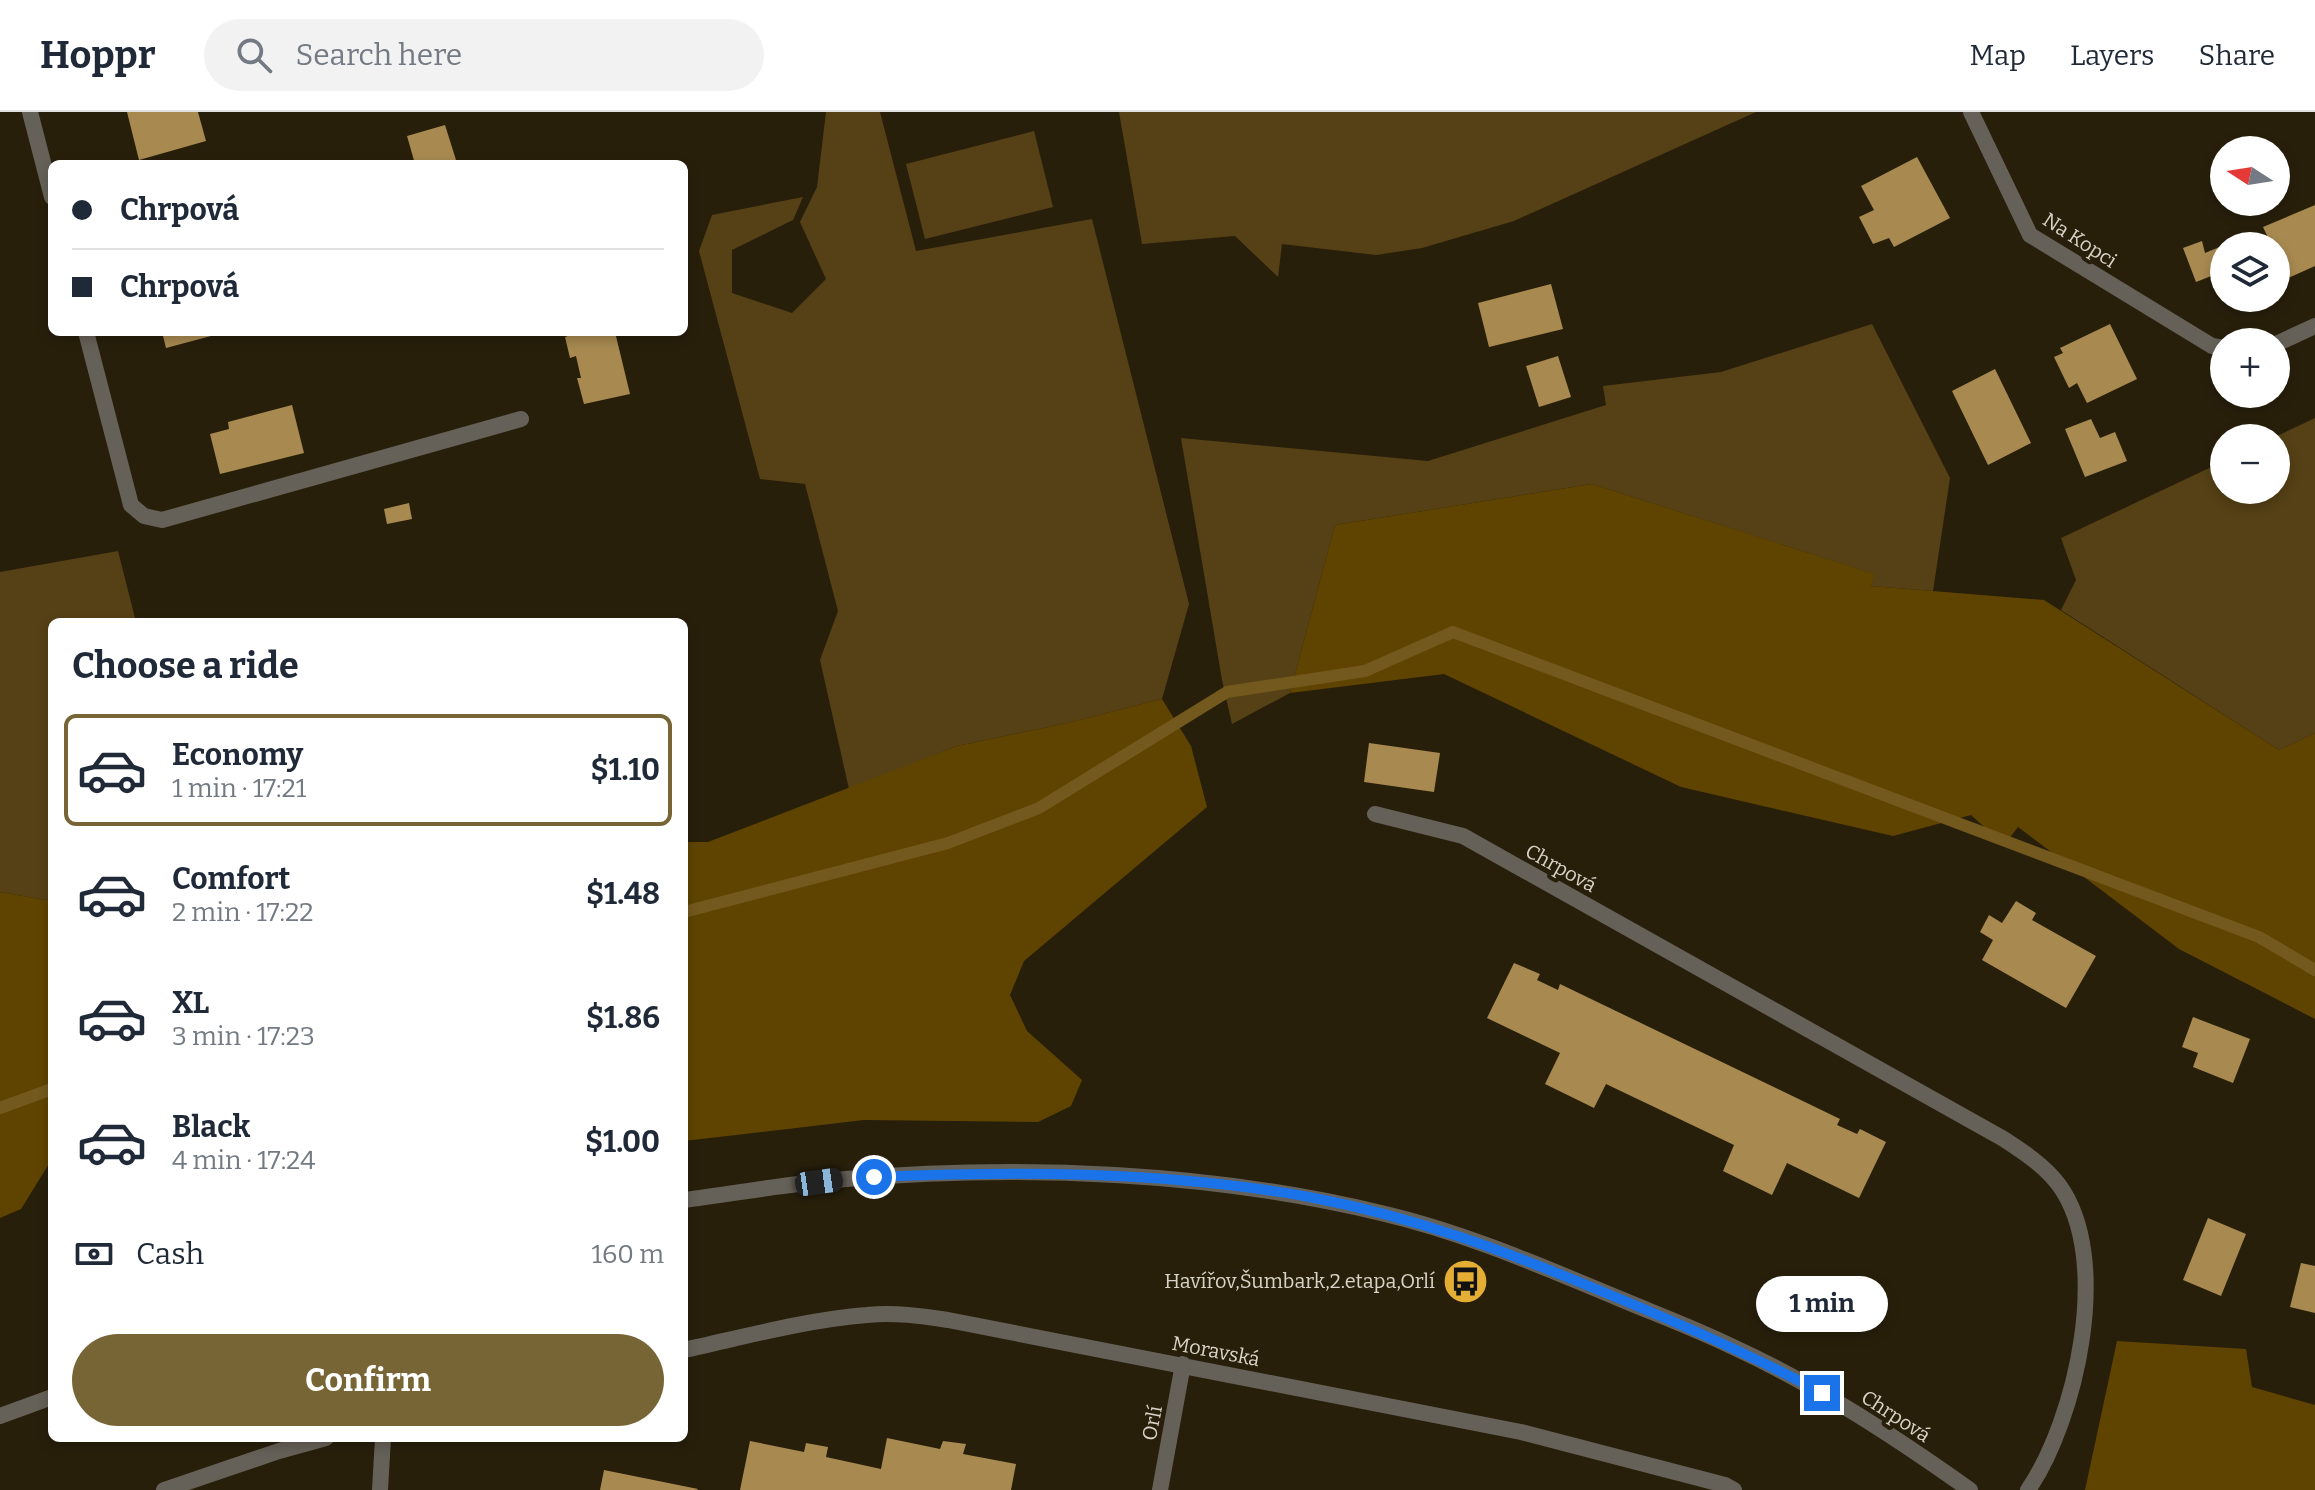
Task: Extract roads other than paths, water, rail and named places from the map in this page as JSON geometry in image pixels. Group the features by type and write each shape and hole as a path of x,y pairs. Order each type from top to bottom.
{"street":[{"path":"30,112 48,182"},
{"name":"Na Kopci","path":"1971,112 2030,235 2210,345"},
{"path":"2290,338 2315,326"},
{"path":"87,336 131,505 144,516 162,520 521,419"},
{"name":"Chrpová","path":"1375,814 1463,836 2002,1138 2048,1172 2077,1220 2083,1251 2085,1301 2083,1329 2062,1422 2052,1450 2028,1490"},
{"name":"Chrpová","path":"688,1199 846,1179 989,1173 1104,1175 1249,1188 1383,1213 1456,1233 1730,1345 1847,1408 1970,1490"},
{"name":"Moravská","path":"688,1349 839,1318 904,1314 1183,1364 1521,1432 1725,1485 1734,1490"},
{"name":"Orlí","path":"1160,1490 1183,1364"},
{"path":"0,1416 48,1398"},
{"path":"164,1490 312,1442"},
{"path":"380,1490 383,1442"}],"waterway":[{"path":"688,911 948,843 1039,808 1227,692 1365,671 1453,632 2259,937 2315,970"},
{"path":"0,1108 48,1090"}],"place":[{"name":"Havířov,Šumbark,2.etapa,Orlí","path":"1466,1281"}]}
